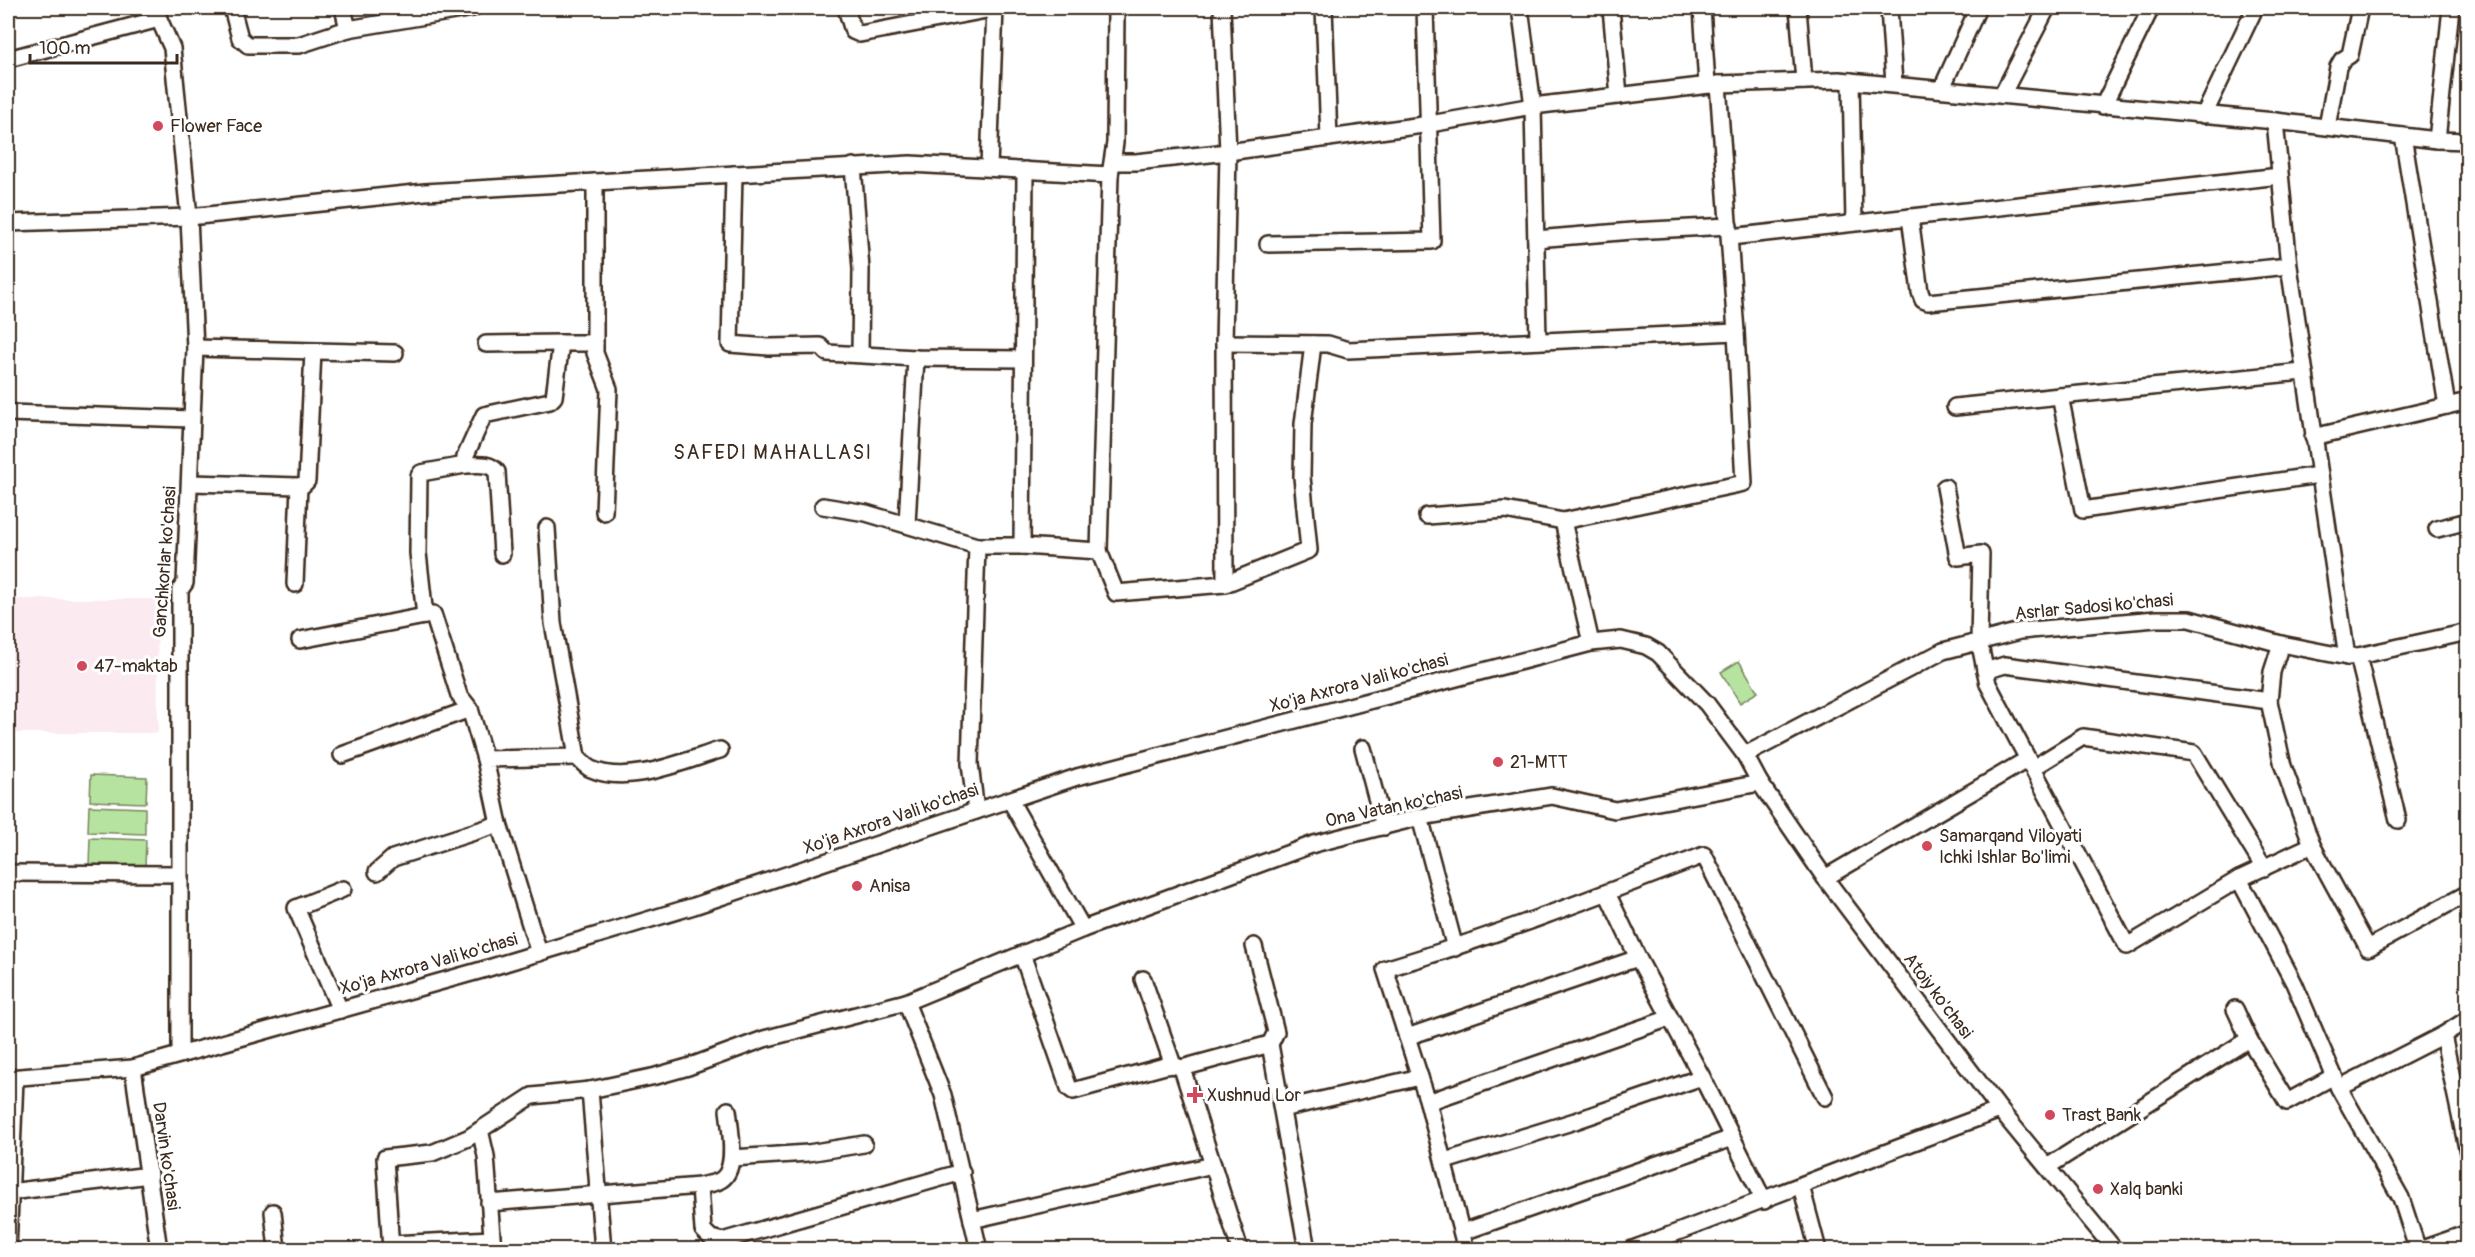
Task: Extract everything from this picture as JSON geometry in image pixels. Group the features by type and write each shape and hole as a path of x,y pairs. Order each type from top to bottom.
{"street":[{"path":"232,8 240,39 248,45 299,45 348,29 472,8"},
{"path":"343,8 348,29"},
{"path":"846,8 853,31 860,34 996,8 989,167"},
{"path":"1116,8 1099,551 1116,593 1225,584 1309,550 1302,477 1303,424 1313,344"},
{"path":"1222,8 1228,152 1224,344 1225,584"},
{"path":"1324,8 1329,138"},
{"path":"1268,244 1432,241 1425,8"},
{"path":"1520,8 1533,106 1538,341"},
{"path":"1611,8 1620,96"},
{"path":"1427,516 1505,510 1563,521 1744,483 1729,232 1702,8"},
{"path":"1798,8 1804,81"},
{"path":"1889,8 1894,84"},
{"path":"1942,88 1978,8"},
{"path":"2002,95 2047,8"},
{"path":"2103,106 2151,8"},
{"path":"2204,115 2255,8"},
{"path":"2327,127 2338,67 2342,60 2350,55 2360,8"},
{"path":"2438,140 2451,8"},
{"path":"8,59 158,13"},
{"name":"Ganchkorlar ko'chasi","path":"158,13 172,48 189,217 195,348 185,583 180,590 178,874 180,1054"},
{"path":"8,222 189,217 425,192 853,166 910,164 1025,170 1112,168 1136,162 1228,152 1430,124 1533,106 1713,85 1804,81 1851,81 1942,88 2103,106 2275,120 2438,140 2468,141"},
{"path":"1851,81 1854,222"},
{"path":"2275,120 2289,266 2319,475 2352,657 2398,820"},
{"path":"2403,136 2446,406"},
{"path":"853,166 861,270 861,354"},
{"path":"1022,546 1025,170"},
{"path":"734,174 730,344 769,347 820,346 827,353 916,358 1023,359"},
{"path":"1536,239 1642,230 1729,232 1854,222 2280,176"},
{"path":"595,182 596,353 609,389 604,512"},
{"path":"1910,216 1920,292 1923,300 1928,302 2289,266"},
{"path":"1224,344 1328,344 1348,350 1736,332"},
{"path":"465,465 465,457 484,415 550,401 554,397 561,343"},
{"path":"486,344 596,343"},
{"path":"195,348 395,353"},
{"path":"190,483 299,486 307,481 313,351"},
{"path":"908,524 916,358"},
{"path":"1955,407 2303,372"},
{"path":"2060,396 2083,510 2319,475"},
{"path":"2313,437 2468,401"},
{"path":"8,413 191,419"},
{"path":"425,616 418,553 419,476 425,471 465,465 494,467 497,472 502,554"},
{"path":"295,584 299,486"},
{"path":"1946,487 1958,557 1981,554 1979,640 1988,684 2127,946 2240,879 2312,845"},
{"path":"823,506 866,513 977,546 1022,546 1099,551"},
{"path":"1563,521 1592,642"},
{"path":"2437,529 2468,521"},
{"path":"547,528 553,623 577,757 591,769 619,775 644,773 720,750"},
{"path":"976,811 970,764 977,546"},
{"path":"300,640 433,614 459,695 470,709 485,759 499,824 539,954"},
{"name":"Asrlar Sadosi ko'chasi","path":"1744,755 1943,651 2020,631 2189,619 2281,644 2352,657 2468,632"},
{"name":"Xo'ja Axrora Vali ko'chasi","path":"11,1078 133,1068 539,954 694,906 1111,768 1592,642 1621,640 1646,646 1658,653 1707,704 1744,755"},
{"path":"2281,644 2272,672 2269,701 2283,766 2312,845 2368,948 2468,893"},
{"path":"1986,671 2005,665 2269,701"},
{"path":"342,755 470,709"},
{"path":"1825,878 2031,763 2083,737 2194,753 2264,868"},
{"path":"1363,748 1384,826"},
{"name":"Atoiy ko'chasi","path":"1744,755 1760,783 1825,878 2000,1110 2115,1250"},
{"path":"485,759 577,757"},
{"name":"Ona Vatan ko'chasi","path":"391,1247 385,1158 432,1153 468,1138 532,1096 590,1090 688,1068 764,1039 906,1002 1083,929 1314,844 1384,826 1420,817 1552,796 1615,810 1760,783"},
{"path":"1010,800 1083,929"},
{"path":"1420,817 1455,948"},
{"path":"376,872 393,858 499,824"},
{"path":"1466,1250 1428,1102 1385,969 1455,948 1704,855 1825,1097"},
{"path":"8,873 178,874"},
{"path":"2240,879 2294,983 2336,1082 2401,1197 2418,1250 2468,1233"},
{"path":"340,1010 296,908 343,889"},
{"path":"1607,893 1638,958 1702,1077 1764,1201"},
{"path":"1254,946 1276,1032 1270,1044 1307,1250"},
{"path":"1022,954 1069,1088 1073,1091 1270,1044"},
{"path":"1407,1037 1638,958"},
{"path":"1143,979 1213,1165 1240,1250"},
{"path":"906,1002 943,1095 979,1250"},
{"path":"2235,1009 2249,1039 2287,1102 2443,1035 2468,1019"},
{"path":"1428,1102 1670,1018"},
{"path":"2443,1035 2468,1153"},
{"path":"2047,1167 2249,1039"},
{"name":"Darvin ko'chasi","path":"133,1068 159,1250"},
{"path":"1282,1110 1420,1077"},
{"path":"1445,1161 1575,1121 1702,1077"},
{"path":"8,1250 11,1078"},
{"path":"590,1090 603,1250"},
{"path":"489,1203 700,1186 720,1181 729,1172 732,1158 728,1110"},
{"path":"1630,1250 1764,1201 1897,1147 2000,1110"},
{"path":"391,1247 492,1244 486,1156 480,1130"},
{"path":"1463,1232 1732,1138"},
{"path":"732,1158 808,1153 864,1143"},
{"path":"972,1220 1213,1165"},
{"path":"700,1186 703,1230 711,1238 722,1241 962,1172"},
{"path":"9,1192 150,1175"},
{"path":"1801,1186 1818,1250"},
{"path":"273,1212 278,1250"}],"shaded area":[{"name":"47-maktab","path":"8,599 157,599 158,733 8,733"}],"green space":[{"path":"1739,661 1758,692 1740,703 1721,672"},
{"path":"91,775 147,777 146,803 90,801"},
{"path":"89,806 145,808 145,834 88,832"},
{"path":"90,838 146,840 145,867 89,865"}],"place":[{"name":"Flower Face","path":"158,126"},
{"name":"47-maktab","path":"82,666"},
{"name":"21-MTT","path":"1498,762"},
{"name":"Samarqand Viloyati Ichki Ishlar Bo'limi","path":"1927,846"},
{"name":"Anisa","path":"857,886"},
{"name":"Xushnud Lor","path":"1195,1095"},
{"name":"Trast Bank","path":"2050,1115"},
{"name":"Xalq banki","path":"2098,1189"}],"district":[{"name":"SAFEDI MAHALLASI","path":"773,452"}]}
